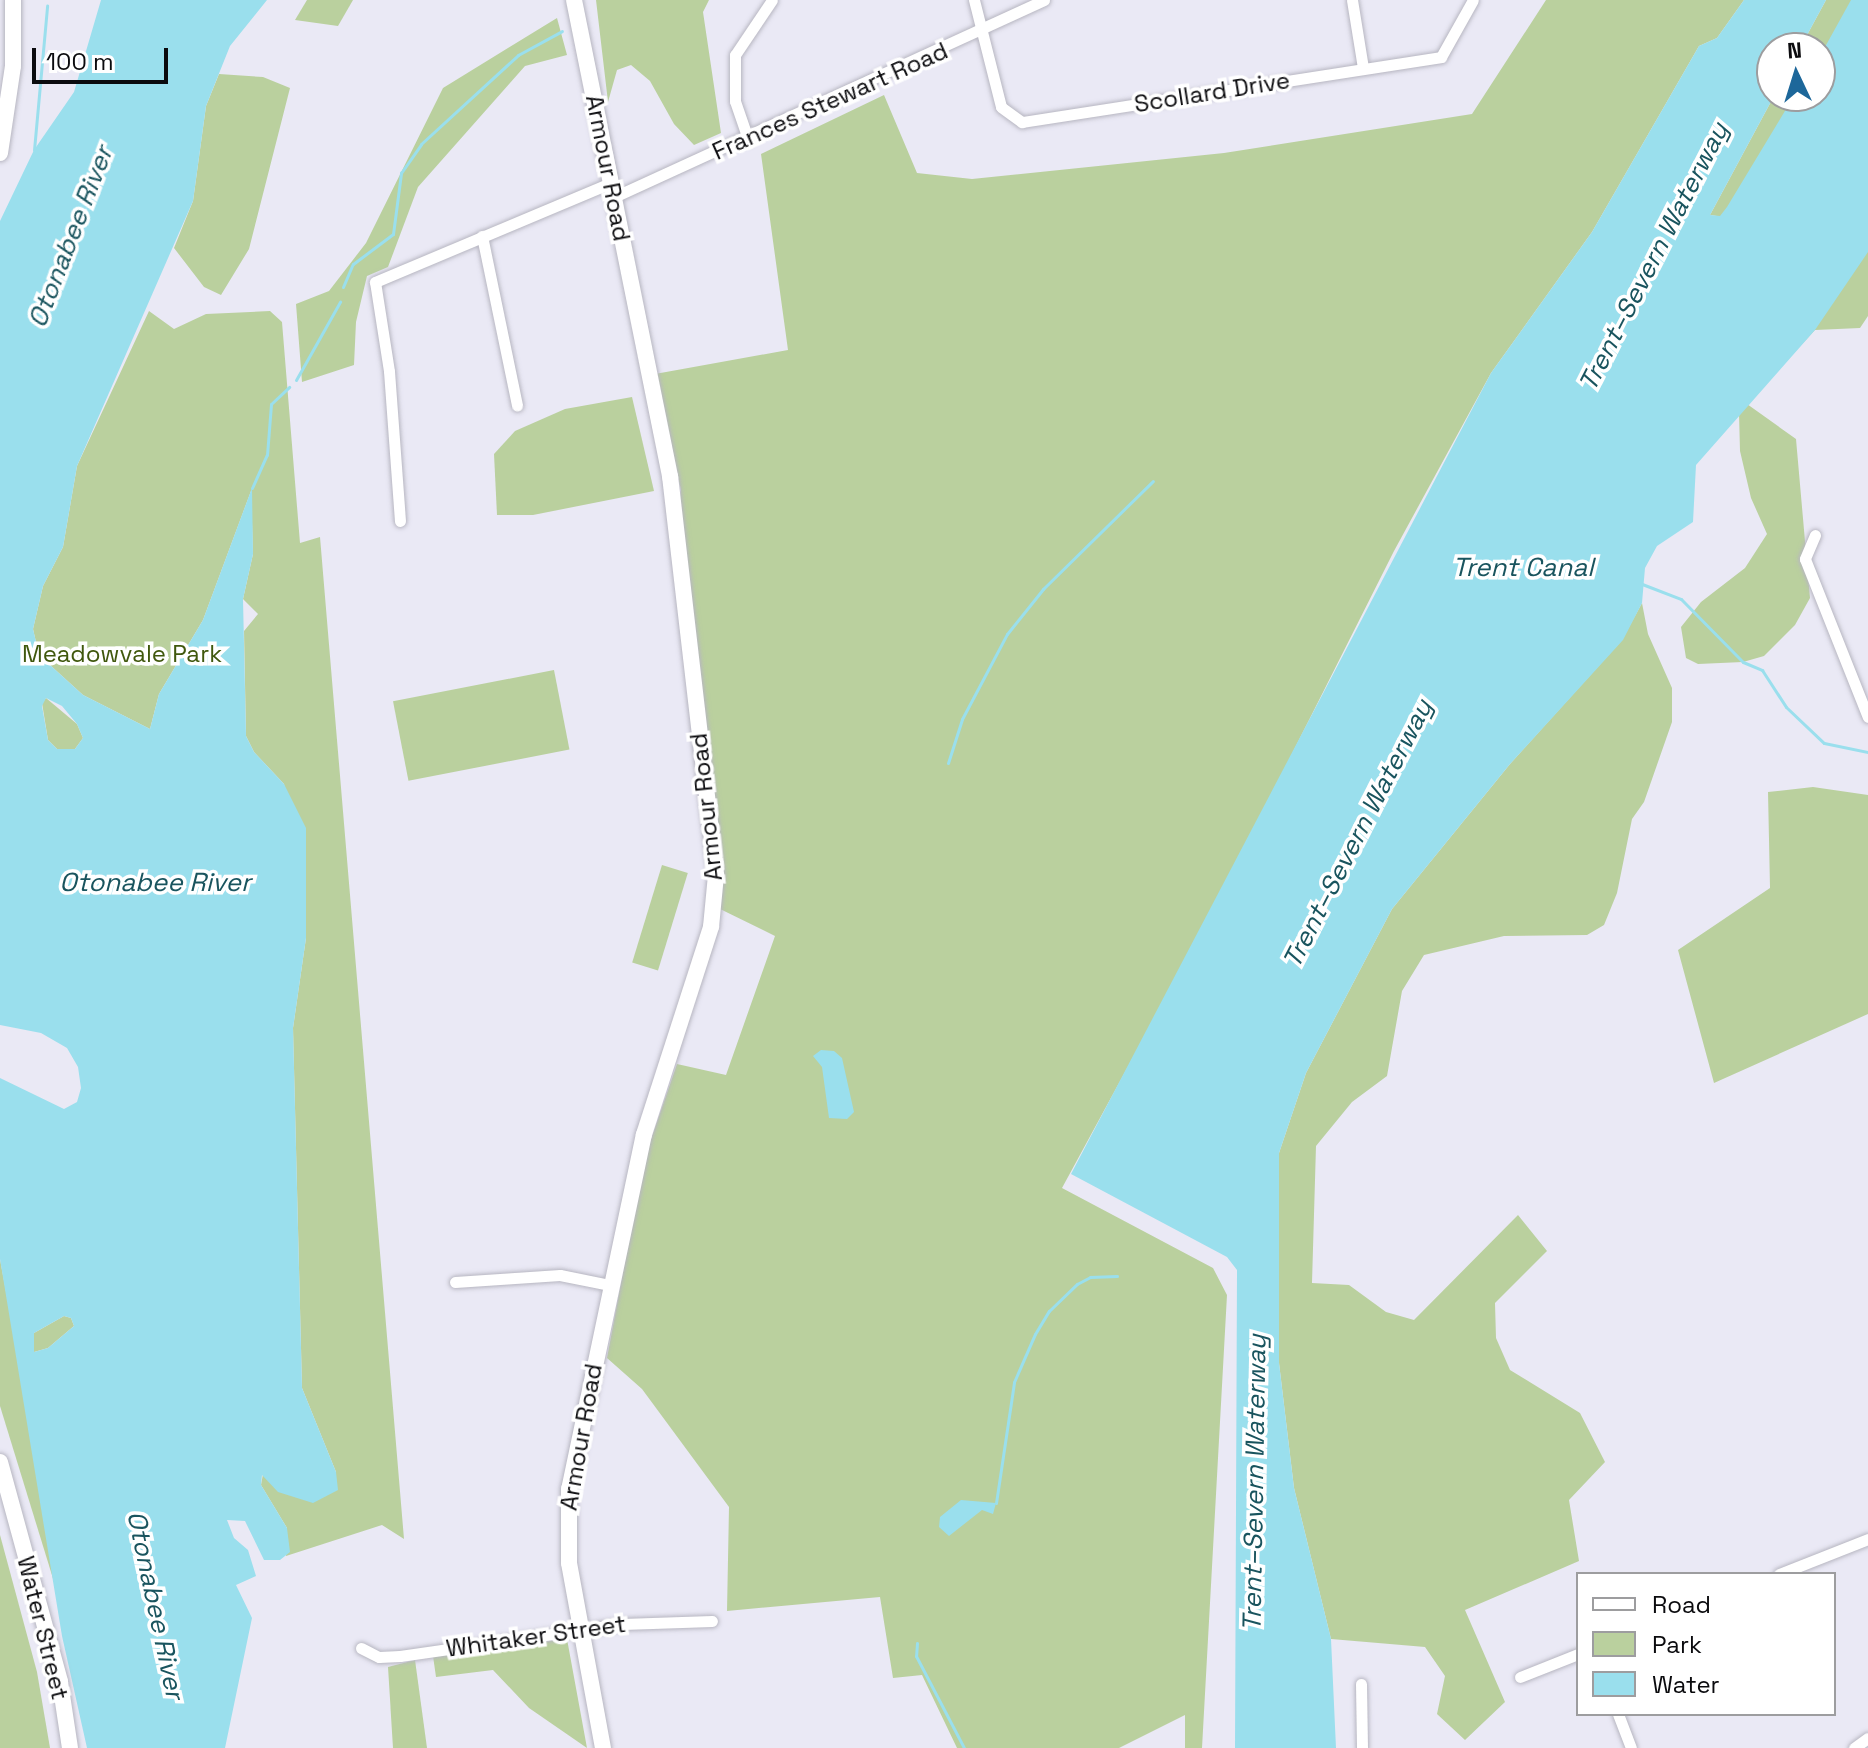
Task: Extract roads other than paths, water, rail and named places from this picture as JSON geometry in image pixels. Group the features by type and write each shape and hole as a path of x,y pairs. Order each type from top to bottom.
{"main road":[{"path":"0,153 13,66 13,0"},
{"name":"Armour Road","path":"574,0 670,476 716,875 711,927 644,1134 609,1285 569,1489 569,1563 603,1748"},
{"name":"Water Street","path":"0,1463 60,1682 70,1748"}],"street":[{"path":"748,139 735,101 735,55 772,0"},
{"name":"Scollard Drive","path":"974,0 1001,107 1022,122 1441,57 1473,0"},
{"name":"Frances Stewart Road","path":"400,521 389,371 375,282 482,236 748,139 983,32 1044,0"},
{"path":"1352,0 1363,68"},
{"path":"482,236 517,405"},
{"path":"1815,535 1805,559 1868,717"},
{"path":"455,1282 560,1275 609,1285"},
{"path":"1784,1572 1868,1539"},
{"name":"Whitaker Street","path":"361,1648 379,1657 400,1656 697,1617 712,1621"},
{"path":"1520,1677 1576,1655"},
{"path":"1361,1684 1362,1748"},
{"path":"1619,1716 1631,1748"},
{"path":"1854,1748 1868,1738"}],"water":[{"name":"Otonabee River","path":"101,0 267,0 230,46 206,106 193,201 77,466 63,547 43,586 33,629 39,655 83,695 150,729 159,694 203,620 252,488 253,554 243,599 246,736 254,752 284,784 306,828 306,938 293,1028 302,1388 336,1472 338,1490 313,1503 278,1492 262,1475 261,1485 287,1528 290,1552 280,1560 264,1560 245,1521 227,1520 234,1538 248,1550 256,1576 236,1585 252,1618 225,1748 87,1748 62,1636 0,1259 0,1078 64,1109 77,1102 81,1088 78,1067 67,1048 41,1033 0,1025 0,221 34,150 74,92","holes":["46,698 62,706 77,724 83,738 75,749 57,749 48,740 42,706","64,1316 71,1318 74,1326 48,1348 34,1352 34,1333"]},
{"name":"Trent Canal","path":"1744,0 1826,0 1809,32 1756,32 1756,112 1765,112 1710,215 1720,216 1784,112 1836,112 1836,32 1833,32 1851,0 1868,0 1868,252 1815,330 1696,465 1693,522 1657,546 1645,568 1642,603 1623,640 1510,764 1392,909 1306,1073 1279,1153 1279,1363 1294,1488 1331,1639 1336,1748 1235,1748 1237,1270 1227,1257 1071,1174 1491,373 1592,232 1699,46 1717,38"},
{"path":"821,1050 834,1051 842,1058 854,1112 847,1119 829,1118 822,1067 813,1056"},
{"path":"961,1500 996,1503 993,1514 982,1510 949,1536 939,1527 940,1517"}],"waterway":[{"path":"34,150 47,6"},
{"path":"343,287 353,264 393,234 401,173 421,144 518,55 562,31"},
{"path":"296,380 340,302"},
{"path":"252,488 267,455 271,404 289,387"},
{"path":"948,763 962,719 1007,634 1043,589 1153,481"},
{"path":"1642,584 1681,599 1743,662 1762,670 1786,707 1824,743 1868,752"},
{"path":"996,1503 1014,1382 1035,1334 1049,1311 1077,1284 1090,1277 1117,1276"},
{"path":"917,1643 916,1656 964,1748"}],"water label":[{"name":"Trent–Severn Waterway","path":"1654,257"},
{"name":"Trent–Severn Waterway","path":"1358,834"},
{"name":"Trent–Severn Waterway","path":"1255,1483"}],"park label":[{"name":"Meadowvale Park","path":"122,654"}]}
